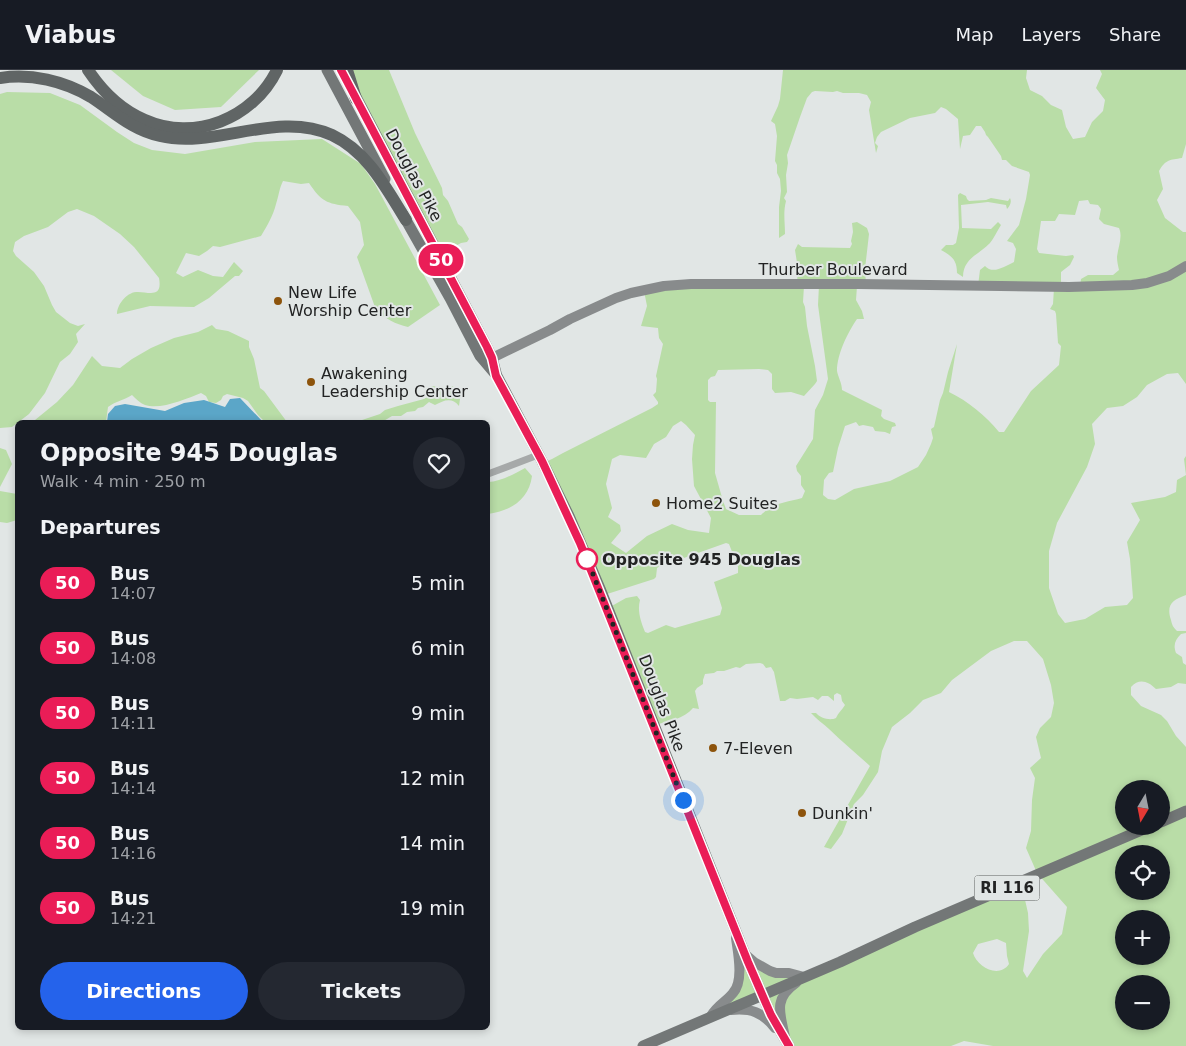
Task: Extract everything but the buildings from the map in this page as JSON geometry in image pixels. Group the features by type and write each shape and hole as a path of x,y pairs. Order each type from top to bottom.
{"highway":[{"path":"88,70 105,92 121,106 137,116 162,126 189,128 224,121 242,111 263,92 276,70"},
{"path":"347,70 356,99"},
{"path":"0,78 36,78 66,85 91,98 132,126 150,134 169,138 199,138 287,126 310,128 325,132 338,138 369,164 406,220"}],"main road":[{"name":"Douglas Pike","path":"328,70 406,220 480,356 496,376 569,516 735,930 771,1015 787,1043"},
{"name":"Douglas Pike","path":"341,70 457,288 492,358 496,376"},
{"path":"1170,818 1186,811"},
{"name":"RI 116","path":"643,1046 1130,835"}],"street":[{"name":"Thurber Boulevard","path":"492,358 606,301 664,286 691,284 1068,287 1123,285 1160,280 1186,266"},
{"path":"490,473 538,455"},
{"path":"711,1016 714,1010 732,995 737,987 739,963 735,930"},
{"path":"746,955 770,971 804,977"},
{"path":"787,1043 780,1016 781,1000 786,991 804,977"},
{"path":"711,1016 725,1011 750,1010 756,1012 774,1025 787,1043"}],"green space":[{"path":"111,70 259,70 221,107 175,110 143,96"},
{"path":"348,70 389,70 415,133 442,188 443,195 448,201 458,224 469,239 467,242 461,243 443,253"},
{"path":"783,70 1027,70 1026,78 1030,90 1042,96 1051,105 1062,110 1066,127 1073,139 1085,137 1092,122 1103,111 1105,100 1096,88 1102,74 1100,70 1186,70 1186,144 1182,158 1169,161 1159,171 1163,189 1157,200 1165,218 1183,232 1186,232 1186,384 1178,373 1167,374 1147,385 1137,397 1123,406 1107,408 1092,424 1095,444 1087,467 1057,523 1049,551 1049,588 1058,614 1065,623 1085,619 1105,607 1127,605 1133,598 1127,542 1140,520 1131,503 1165,497 1176,492 1177,480 1186,475 1186,595 1174,601 1169,610 1172,623 1177,631 1186,631 1186,633 1181,634 1177,638 1175,648 1176,653 1182,657 1183,663 1186,665 1186,684 1178,683 1171,687 1156,689 1147,682 1137,682 1131,687 1131,695 1141,706 1161,715 1186,747 1186,1046 993,1046 964,1041 951,1046 787,1046 761,993 723,1009 735,992 739,965 804,974 1014,885 1023,891 1028,913 1029,931 1023,971 1027,978 1043,954 1062,934 1067,907 1037,873 1026,848 1031,831 1035,778 1030,768 1041,758 1036,737 1040,728 1051,717 1054,703 1043,659 1027,641 1014,641 991,651 952,680 941,693 923,700 892,727 882,751 878,772 863,795 854,804 842,834 831,849 824,847 870,766 811,713 816,713 825,718 836,718 845,705 841,695 837,693 834,695 834,701 828,696 822,696 818,700 813,697 790,698 780,701 774,672 771,667 766,668 760,663 746,664 740,668 736,667 705,674 703,684 695,691 699,709 693,708 680,717 655,725 610,607 626,598 637,596 640,600 639,612 641,620 645,632 648,633 666,625 675,628 720,615 722,608 714,582 738,573 738,567 729,544 726,543 681,559 667,561 657,568 654,579 604,595 543,463 658,404 653,395 656,392 656,376 663,344 659,338 658,328 641,326 647,306 644,291 797,283 798,269 795,250 798,244 802,247 850,248 853,232 852,223 857,222 867,228 869,234 865,269 866,285 857,286 856,300 864,319 857,319 847,337 837,364 837,371 842,390 882,410 881,416 895,423 896,426 892,427 890,434 875,431 873,427 859,426 856,422 845,426 833,472 829,473 824,480 823,495 828,499 835,500 854,489 890,481 918,467 926,455 933,438 931,429 934,427 957,344 949,392 976,409 999,432 1004,432 1031,391 1059,365 1061,346 1058,343 1056,314 1055,311 1050,309 1053,304 1054,288 978,286 980,270 985,266 988,269 995,270 1014,262 1016,249 1013,243 1007,241 1019,225 1030,175 1029,172 1012,166 1006,160 1002,160 981,126 976,126 970,135 963,136 960,149 958,119 941,107 935,113 910,118 881,132 875,143 878,146 876,153 869,110 871,102 867,95 837,91 812,92 807,98 787,155 787,192 784,198 786,201 784,214 785,234 779,238 781,191 775,161 777,136 775,124 771,121 778,106","holes":["1088,200 1090,204 1098,205 1101,209 1099,219 1104,224 1119,228 1120,238 1117,257 1119,270 1113,275 1088,275 1081,279 1080,287 1061,287 1061,272 1070,265 1074,257 1073,255 1039,253 1037,249 1041,221 1055,221 1059,214 1075,215 1079,201","819,285 818,305 828,379 823,395 815,410 813,439 796,466 801,476 801,485 805,491 802,498 775,505 761,515 739,515 726,509 715,473 716,402 708,400 708,380 715,376 718,370 768,370 772,374 772,389 775,393 791,392 804,396 817,381 803,302 804,286","681,421 695,435 692,459 694,486 711,518 709,533 688,530 672,524 647,536 626,553 611,543 621,531 620,525 608,517 612,508 606,484 612,459 620,455 646,458 654,444 666,437 673,426","997,939 1006,943 1009,964 1000,971 984,967 975,958 973,953 978,944"]},
{"path":"7,92 50,93 80,105 134,143 152,150 185,154 255,142 322,139 361,164 375,184 440,305 408,327 387,319 376,310 357,257 364,245 360,222 348,206 330,203 321,198 309,183 301,184 283,181 273,213 261,236 220,247 213,246 199,256 186,253 176,273 183,277 198,270 213,276 223,277 234,262 243,271 239,276 235,276 209,298 194,307 150,306 117,314 120,303 132,293 156,292 160,285 159,278 134,247 120,234 94,216 77,209 68,212 48,227 24,236 15,242 13,251 34,272 44,286 56,312 70,323 78,326 85,324 76,334 78,342 70,354 60,362 45,393 29,414 21,420 15,420 15,425 12,427 0,428 0,94"},
{"path":"960,193 966,196 969,201 991,198 1008,201 1010,198 1011,201 1007,209 1006,205 988,202 961,205 962,228 991,229 998,222 1001,225 990,243 966,265 963,277 957,273 953,259 941,250 946,245 956,243 959,228 958,195"},
{"path":"212,325 216,329 228,331 249,341 260,388 286,420 263,420 248,401 243,398 227,394 216,403 209,402 206,396 201,393 158,406 145,405 132,395 108,407 106,420 35,420 57,402 73,385 92,356 102,366 120,368 151,348 174,338 198,332"},
{"path":"431,386 453,386 460,399 459,406 451,400 435,405 429,402 415,411 407,412 401,416 392,416 385,420 362,420 380,414 385,410 424,399 433,391"},
{"path":"0,448 6,450 12,464 0,487"},
{"path":"1186,456 1186,475 1184,459"},
{"path":"525,468 532,476 527,492 523,498 511,507 490,514 490,482 512,475"},
{"path":"0,491 15,494 15,521 7,523 0,522"}],"water":[{"path":"240,398 261,420 107,420 108,414 115,406 125,404 165,411 184,403 204,400 225,407 230,399"}],"bus line":[{"name":"50","path":"341,70 487,347 492,358 496,376 569,516 748,962 771,1015 789,1046"}],"place":[{"name":"New Life Worship Center","path":"278,301"},
{"name":"Awakening Leadership Center","path":"311,382"},
{"name":"Home2 Suites","path":"656,503"},
{"name":"Opposite 945 Douglas","path":"587,559"},
{"name":"7-Eleven","path":"713,748"},
{"name":"Dunkin'","path":"802,813"}],"route":[{"path":"587,559 585,554 683,800"}]}
